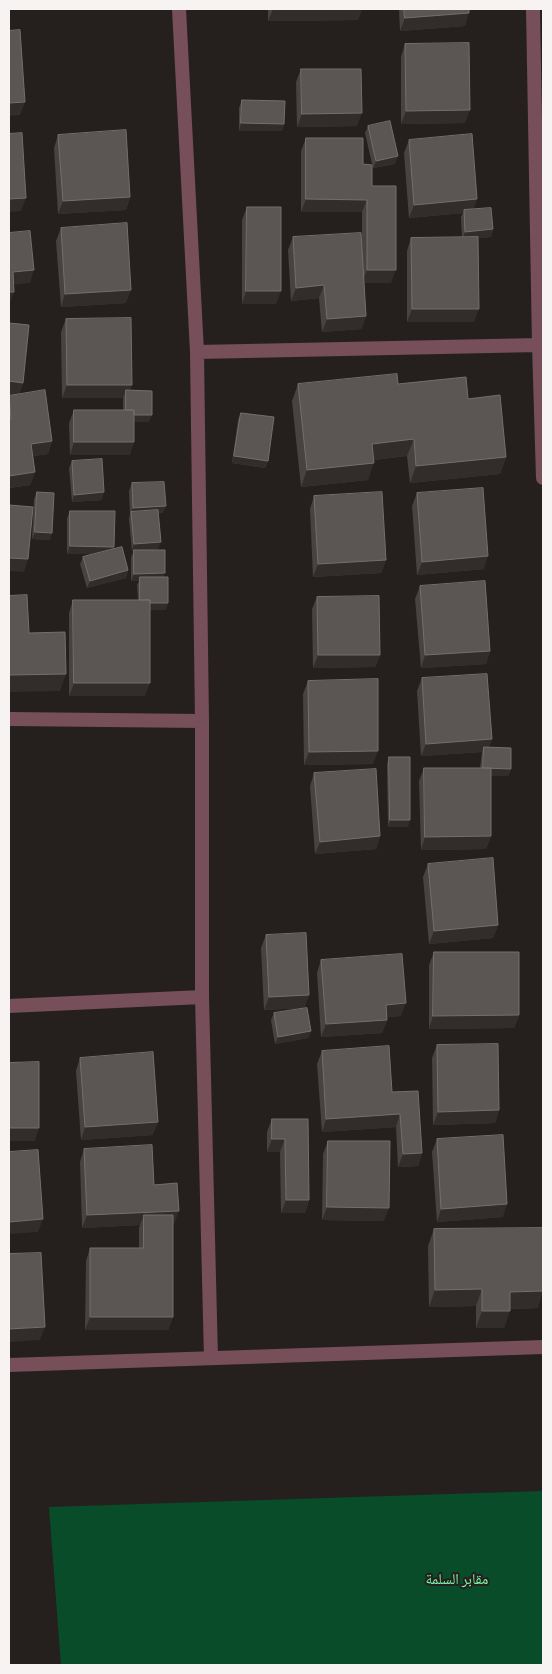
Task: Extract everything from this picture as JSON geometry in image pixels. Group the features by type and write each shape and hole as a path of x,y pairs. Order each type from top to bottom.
{"street":[{"path":"179,9 197,352 202,721 202,997 210,1358"},
{"path":"533,9 543,478"},
{"path":"197,352 539,345"},
{"path":"9,719 202,721"},
{"path":"9,1006 202,997"},
{"path":"9,1365 543,1347"}],"green space":[{"name":"مقابر السلمة","path":"543,1491 543,1665 61,1665 49,1507"}],"building":[{"path":"404,9 469,9 469,13 405,18"},
{"path":"20,30 25,102 9,103 9,31"},
{"path":"469,43 470,110 406,111 405,44"},
{"path":"301,69 361,69 362,113 302,114"},
{"path":"242,100 285,101 284,124 241,123"},
{"path":"390,121 398,156 376,161 368,126"},
{"path":"126,130 130,197 63,201 58,135"},
{"path":"22,133 26,198 9,199 9,134"},
{"path":"472,134 477,199 414,205 409,140"},
{"path":"306,138 363,138 363,164 372,165 372,186 396,186 396,270 367,270 367,200 306,199"},
{"path":"247,207 281,207 281,291 246,291"},
{"path":"491,208 493,229 465,232 464,210"},
{"path":"127,223 131,290 65,294 61,228"},
{"path":"30,231 34,270 13,272 14,292 9,292 9,233"},
{"path":"361,233 366,316 327,319 324,285 296,288 293,237"},
{"path":"478,237 479,309 412,309 411,238"},
{"path":"131,318 132,385 67,385 66,319"},
{"path":"9,323 29,325 23,383 9,381"},
{"path":"397,374 398,384 466,377 468,399 500,395 506,457 416,466 414,439 372,444 374,463 307,470 298,384"},
{"path":"45,390 52,441 31,444 35,472 9,476 9,419 11,419 9,396"},
{"path":"126,390 152,391 152,415 134,415 134,410 126,410"},
{"path":"74,410 134,410 134,442 74,442"},
{"path":"241,413 274,417 268,461 234,456"},
{"path":"102,459 104,492 74,495 72,461"},
{"path":"164,482 166,506 133,508 132,483"},
{"path":"483,488 488,556 422,562 417,493"},
{"path":"37,492 54,493 52,533 35,532"},
{"path":"382,492 386,560 318,564 314,496"},
{"path":"9,505 33,507 28,559 9,558"},
{"path":"158,510 161,542 134,544 131,512"},
{"path":"70,511 115,511 114,547 70,546"},
{"path":"122,547 128,570 90,581 83,557"},
{"path":"134,550 165,550 165,573 134,574"},
{"path":"140,577 168,577 168,603 150,603 150,600 140,600"},
{"path":"485,581 490,651 425,655 420,586"},
{"path":"27,595 29,633 65,632 66,674 9,675 9,596"},
{"path":"379,596 380,655 318,655 317,597"},
{"path":"73,600 150,600 150,683 74,683"},
{"path":"487,674 492,739 426,744 422,678"},
{"path":"378,679 378,751 309,752 308,681"},
{"path":"484,747 511,748 511,769 483,768"},
{"path":"389,757 410,757 410,820 390,820"},
{"path":"424,768 491,768 491,836 425,837"},
{"path":"376,769 380,836 320,842 314,773"},
{"path":"493,858 498,925 434,931 428,864"},
{"path":"306,933 309,995 269,997 266,935"},
{"path":"434,952 519,952 519,1015 433,1016"},
{"path":"402,954 406,1003 386,1005 387,1020 326,1024 321,960"},
{"path":"307,1008 311,1031 278,1037 274,1013"},
{"path":"498,1044 499,1110 438,1112 437,1045"},
{"path":"389,1046 392,1092 418,1091 422,1153 403,1154 400,1114 326,1119 322,1051"},
{"path":"153,1052 158,1122 85,1127 80,1058"},
{"path":"39,1062 39,1128 9,1128 9,1063"},
{"path":"272,1119 308,1119 309,1200 286,1200 285,1139 272,1139"},
{"path":"503,1135 507,1204 441,1209 437,1139"},
{"path":"328,1141 390,1141 389,1208 327,1207"},
{"path":"152,1145 154,1185 177,1183 179,1211 87,1215 84,1149"},
{"path":"38,1150 43,1219 9,1222 9,1152"},
{"path":"144,1215 173,1215 173,1317 90,1317 90,1248 143,1248"},
{"path":"543,1228 543,1291 510,1292 510,1311 482,1311 482,1289 435,1290 434,1229"},
{"path":"41,1253 45,1327 9,1329 9,1254"}]}
